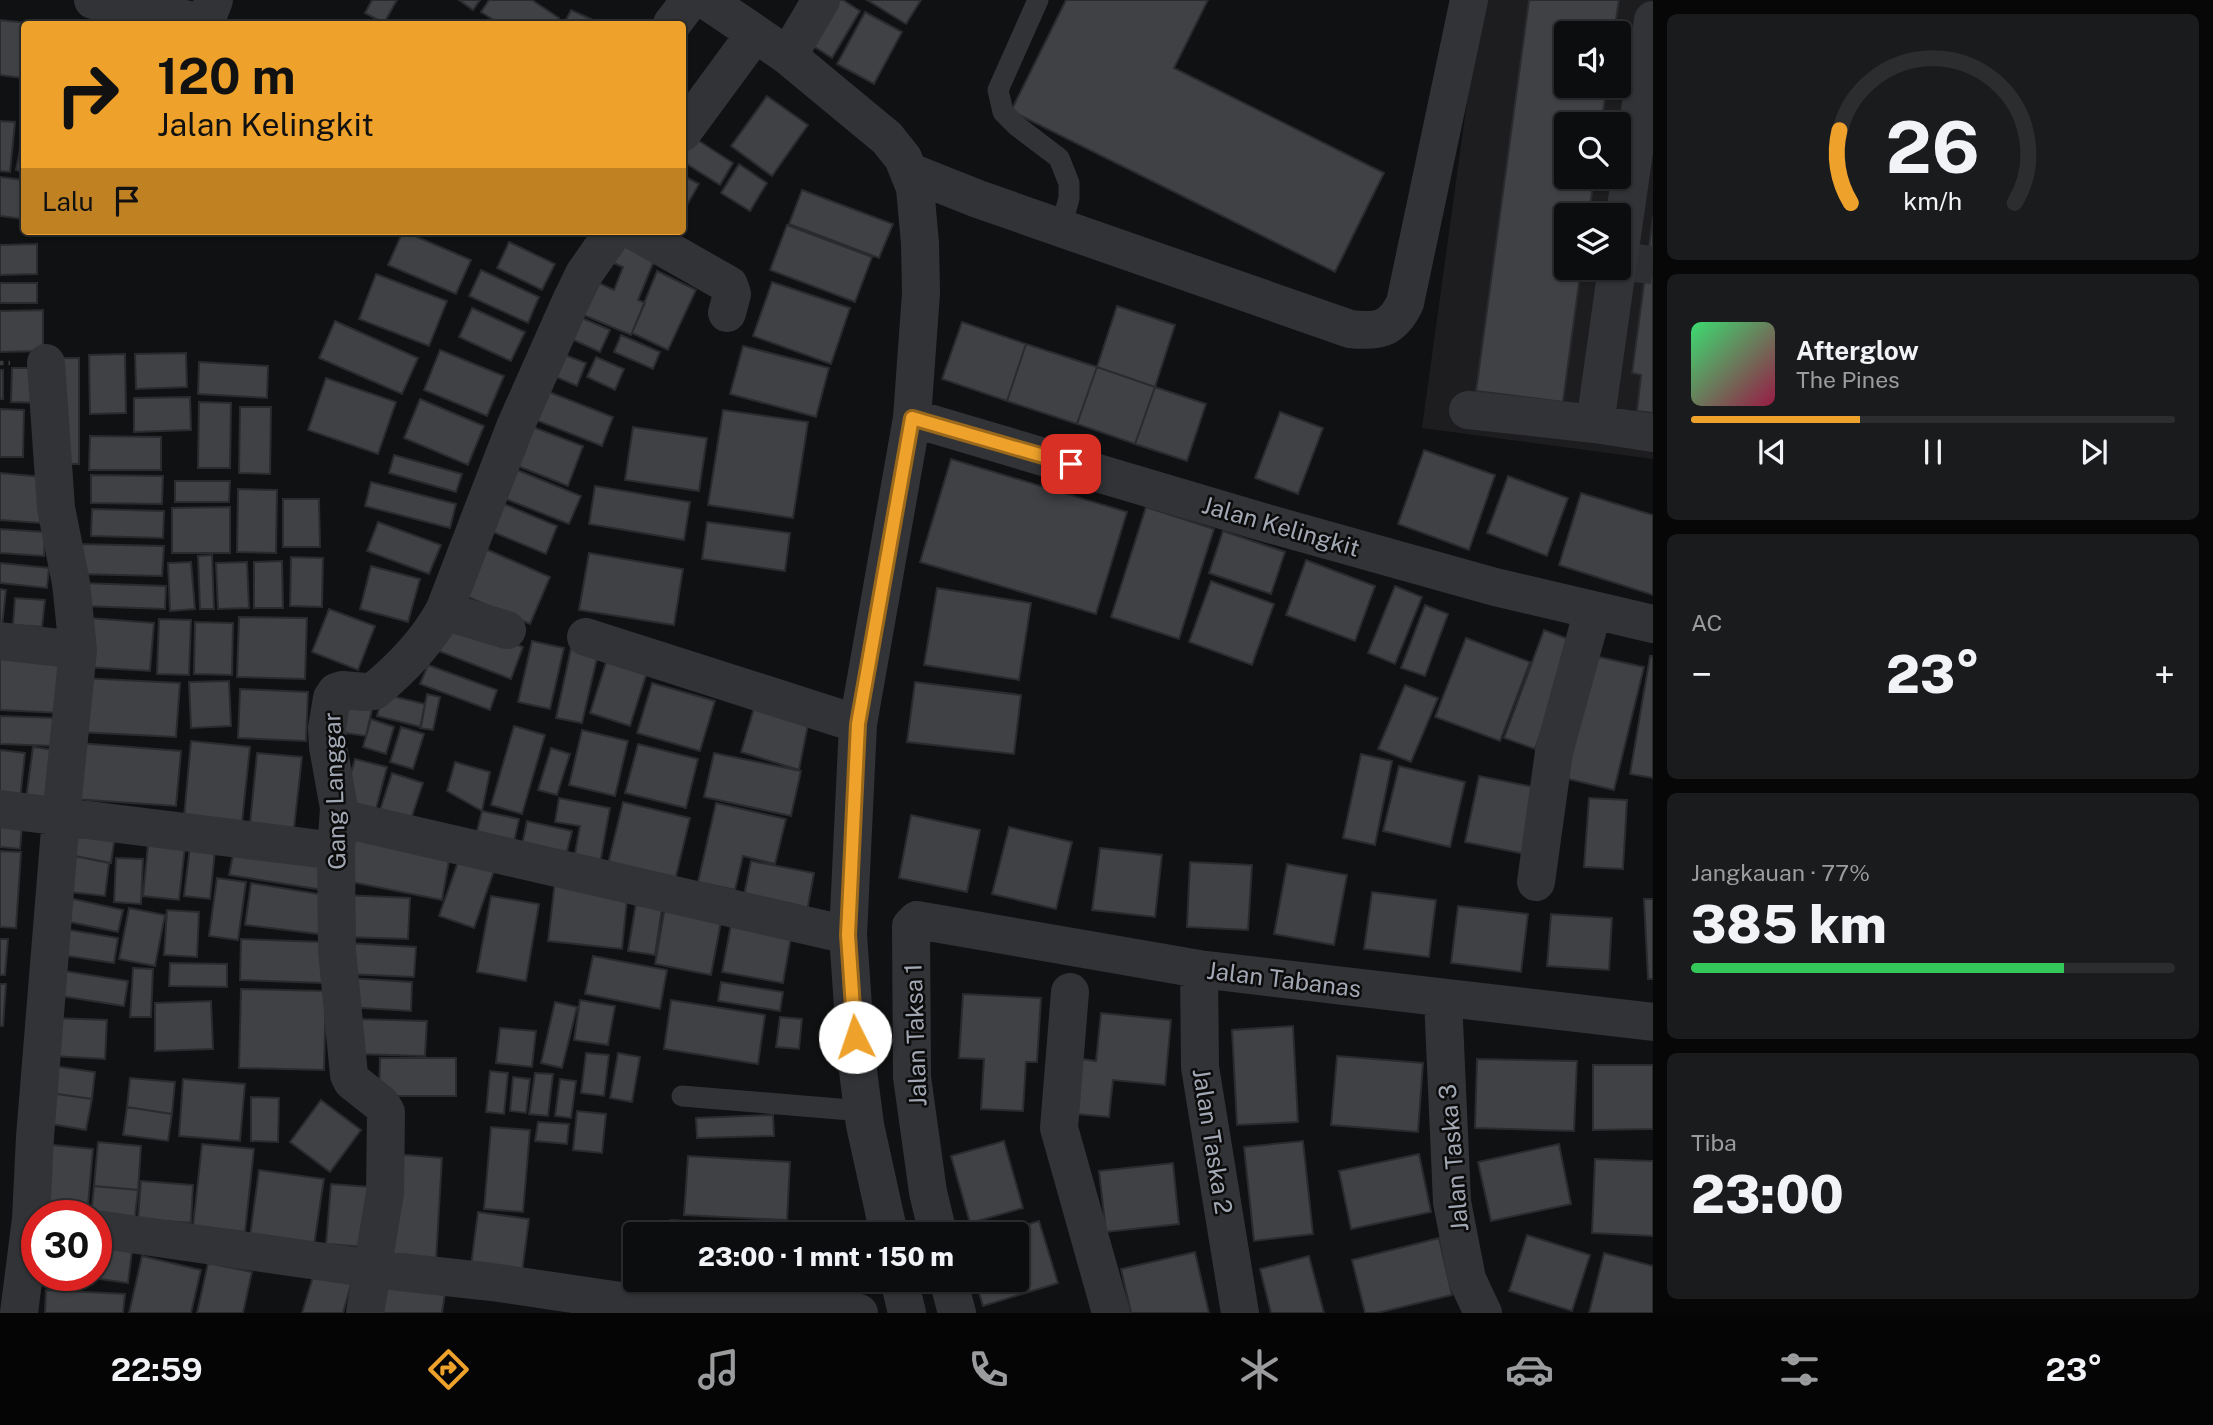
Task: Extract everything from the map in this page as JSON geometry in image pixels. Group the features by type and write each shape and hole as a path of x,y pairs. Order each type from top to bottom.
{"street":[{"path":"93,0 195,21"},
{"path":"201,21 209,13 214,0"},
{"path":"675,21 690,0"},
{"path":"705,0 788,56 887,138 898,149 909,172 918,209 921,268 912,418 858,724 848,935 863,1111 886,1222"},
{"path":"788,56 821,0"},
{"path":"909,172 1350,329 1370,331 1387,326 1399,316 1405,303 1469,0"},
{"path":"1630,203 1653,20"},
{"path":"686,128 754,35"},
{"name":"Gang Langgar","path":"365,1313 384,1193 386,1112 381,1104 352,1081 349,1075 337,950 339,808 327,728 332,698 336,692 342,690 374,691 422,644 435,627 444,611 515,427 570,303 584,274 611,235"},
{"path":"641,235 729,285 732,294 727,313"},
{"path":"1595,424 1619,280"},
{"path":"34,1200 35,1137 61,817 78,650 71,583 56,508 46,363"},
{"path":"1468,410 1653,433"},
{"name":"Jalan Kelingkit","path":"912,418 1279,527 1496,587 1653,624"},
{"path":"1536,882 1553,752 1593,610"},
{"path":"444,611 507,630"},
{"path":"586,637 858,724"},
{"path":"0,641 78,650"},
{"path":"0,809 61,817 337,834 848,935"},
{"name":"Jalan Tabanas","path":"918,920 1199,969 1653,1022"},
{"name":"Jalan Taksa 1","path":"918,920 911,926 912,1077 928,1192 935,1222"},
{"name":"Jalan Taska 2","path":"1199,969 1200,1067 1240,1313"},
{"path":"1070,992 1059,1128 1111,1313"},
{"name":"Jalan Taska 3","path":"1443,999 1452,1202 1467,1279 1483,1313"},
{"path":"112,1231 634,1303 737,1310 859,1313"},
{"path":"19,1313 23,1291"},
{"path":"902,1292 907,1313"},
{"path":"951,1292 957,1313"}],"lane":[{"path":"1038,0 998,90 1003,112 1059,158 1069,183 1069,198 1062,228"},
{"path":"682,1096 863,1111"}],"shaded area":[{"path":"1481,0 1653,0 1653,459 1422,428"}],"building":[{"path":"372,0 397,0 385,21 365,13"},
{"path":"459,0 480,0 473,10"},
{"path":"489,0 532,0 559,18 557,21 495,21 481,12"},
{"path":"835,0 843,0 860,11 832,58 810,44"},
{"path":"867,0 921,0 906,24"},
{"path":"1066,0 1208,0 1174,68 1384,173 1335,272 1011,111"},
{"path":"1529,0 1619,0 1616,21 1554,21 1554,98 1605,98 1603,112 1554,112 1554,189 1592,189 1591,203 1554,203 1554,280 1579,280 1563,402 1476,391"},
{"path":"571,10 595,21 566,21"},
{"path":"865,12 902,32 874,84 837,64"},
{"path":"0,20 21,22 21,78 0,75"},
{"path":"767,96 808,125 772,176 731,146"},
{"path":"0,121 15,122 10,172 0,171"},
{"path":"693,137 733,163 720,185 686,164 686,147"},
{"path":"21,144 21,171 16,170"},
{"path":"739,164 767,183 750,211 721,193"},
{"path":"0,177 21,180 21,219 0,216"},
{"path":"686,177 699,184 686,207"},
{"path":"802,190 893,224 879,258 789,224"},
{"path":"1653,217 1653,413 1637,411 1641,375 1632,373"},
{"path":"787,225 872,257 855,302 770,270"},
{"path":"401,235 412,235 471,260 456,294 388,265"},
{"path":"615,235 656,256 638,300 645,303 631,335 574,311 588,278 614,290 623,267 604,259"},
{"path":"509,242 555,264 542,290 497,268"},
{"path":"37,244 37,274 0,275 0,245"},
{"path":"481,270 539,297 528,323 469,296"},
{"path":"657,271 696,290 668,350 632,333"},
{"path":"376,274 447,301 429,346 359,319"},
{"path":"772,282 850,308 831,364 753,336"},
{"path":"0,283 37,283 37,303 0,303"},
{"path":"1117,306 1175,325 1155,387 1097,367"},
{"path":"472,308 525,332 511,361 459,337"},
{"path":"43,310 43,351 0,352 0,311"},
{"path":"568,312 610,330 600,352 558,333"},
{"path":"335,321 418,358 402,394 319,358"},
{"path":"962,322 1026,344 1007,401 942,379"},
{"path":"621,335 660,352 653,369 614,352"},
{"path":"1026,344 1097,367 1077,424 1007,401"},
{"path":"743,346 829,368 816,417 730,394"},
{"path":"440,350 504,376 487,416 424,390"},
{"path":"557,352 586,363 577,386 549,374"},
{"path":"186,353 187,387 136,389 135,354"},
{"path":"125,354 126,413 90,414 89,355"},
{"path":"596,357 624,369 615,390 587,377"},
{"path":"55,358 79,358 79,464 54,464"},
{"path":"199,362 268,366 267,398 198,394"},
{"path":"1097,367 1155,387 1135,444 1077,424"},
{"path":"12,368 41,368 40,403 11,402"},
{"path":"0,370 3,370 3,399 0,399"},
{"path":"326,378 396,402 378,454 308,430"},
{"path":"1155,387 1206,404 1187,461 1135,444"},
{"path":"539,388 613,417 602,446 528,417"},
{"path":"190,397 191,430 134,432 134,398"},
{"path":"420,399 484,426 468,465 404,438"},
{"path":"199,402 231,403 230,468 198,468"},
{"path":"240,407 271,407 270,474 239,473"},
{"path":"0,409 24,410 23,457 0,457"},
{"path":"723,410 808,422 793,518 708,505"},
{"path":"1280,412 1323,428 1298,494 1255,478"},
{"path":"525,424 583,446 568,486 510,463"},
{"path":"633,427 707,438 699,491 625,480"},
{"path":"90,436 161,437 161,470 89,470"},
{"path":"1424,450 1495,475 1469,550 1398,524"},
{"path":"394,455 462,474 456,492 389,473"},
{"path":"951,459 1127,512 1096,614 920,562"},
{"path":"510,467 581,496 569,524 498,496"},
{"path":"0,473 44,477 40,523 0,520"},
{"path":"91,475 163,476 162,504 91,503"},
{"path":"1508,476 1568,498 1547,556 1487,533"},
{"path":"175,481 230,481 229,502 175,502"},
{"path":"371,482 456,504 450,528 365,506"},
{"path":"595,486 690,502 684,540 589,524"},
{"path":"238,489 277,490 276,553 237,552"},
{"path":"1581,493 1653,515 1653,595 1559,565"},
{"path":"283,499 319,499 320,547 283,547"},
{"path":"492,499 557,526 546,554 481,527"},
{"path":"230,507 230,553 172,553 172,508"},
{"path":"1146,507 1214,529 1179,639 1111,617"},
{"path":"92,509 164,511 163,538 91,536"},
{"path":"378,522 441,545 429,574 367,551"},
{"path":"707,522 790,533 785,571 702,559"},
{"path":"0,529 45,532 44,556 0,553"},
{"path":"1223,531 1285,552 1271,594 1209,573"},
{"path":"77,544 164,546 162,576 76,574"},
{"path":"479,546 550,577 530,624 459,593"},
{"path":"589,553 683,569 674,625 579,610"},
{"path":"212,555 214,609 200,609 198,556"},
{"path":"291,557 323,558 322,607 290,606"},
{"path":"1306,560 1375,586 1355,641 1286,615"},
{"path":"282,561 283,608 254,608 254,562"},
{"path":"191,562 195,609 170,611 168,563"},
{"path":"247,562 249,608 218,609 216,563"},
{"path":"0,563 49,568 47,588 0,583"},
{"path":"371,566 420,579 408,622 360,609"},
{"path":"1211,581 1274,604 1252,665 1189,642"},
{"path":"82,583 166,586 165,609 81,606"},
{"path":"1395,586 1422,597 1395,664 1368,653"},
{"path":"937,588 1031,603 1019,680 924,665"},
{"path":"0,589 6,590 2,627 0,626"},
{"path":"15,598 45,600 42,627 13,625"},
{"path":"1425,605 1448,614 1425,676 1401,668"},
{"path":"329,609 375,626 358,670 312,652"},
{"path":"239,617 307,618 305,679 237,677"},
{"path":"90,618 154,623 150,671 86,667"},
{"path":"449,618 523,647 511,679 436,650"},
{"path":"159,619 191,620 189,675 157,674"},
{"path":"195,622 233,623 232,675 194,674"},
{"path":"1544,630 1574,641 1535,749 1504,738"},
{"path":"1466,638 1530,662 1500,741 1435,717"},
{"path":"532,641 564,648 550,709 518,702"},
{"path":"571,648 598,654 582,723 556,718"},
{"path":"0,653 63,656 60,713 0,710"},
{"path":"1590,655 1644,667 1614,790 1560,777"},
{"path":"608,656 648,669 630,726 590,713"},
{"path":"1650,656 1653,656 1653,778 1630,774"},
{"path":"428,665 497,690 490,710 420,684"},
{"path":"82,678 180,683 176,737 78,732"},
{"path":"229,681 231,726 191,728 189,682"},
{"path":"915,682 1021,695 1014,754 907,742"},
{"path":"652,683 715,701 700,751 637,733"},
{"path":"1405,685 1438,698 1411,762 1378,749"},
{"path":"240,689 308,692 306,741 238,738"},
{"path":"383,694 425,704 421,727 377,716"},
{"path":"427,694 440,697 433,730 420,728"},
{"path":"342,696 374,701 366,736 337,732"},
{"path":"754,708 809,719 799,770 741,752"},
{"path":"0,716 56,718 55,746 0,744"},
{"path":"371,719 394,727 386,754 363,747"},
{"path":"514,726 545,735 522,814 491,805"},
{"path":"401,727 424,734 413,769 390,762"},
{"path":"582,730 628,741 615,796 569,785"},
{"path":"191,741 250,747 242,822 184,817"},
{"path":"78,743 181,751 176,806 74,799"},
{"path":"638,744 698,759 686,808 625,793"},
{"path":"33,747 55,750 47,809 25,806"},
{"path":"551,748 570,754 557,795 538,790"},
{"path":"0,750 25,753 20,800 0,798"},
{"path":"257,753 302,757 294,828 250,824"},
{"path":"714,753 801,771 791,816 704,797"},
{"path":"1361,754 1392,761 1375,845 1343,838"},
{"path":"355,759 387,767 376,809 343,801"},
{"path":"455,762 490,772 482,811 447,791"},
{"path":"1399,766 1465,782 1450,847 1383,831"},
{"path":"392,773 423,783 410,822 379,813"},
{"path":"1479,776 1539,788 1525,854 1465,842"},
{"path":"559,798 610,808 599,869 573,864 580,826 555,822"},
{"path":"1589,798 1627,800 1623,869 1584,867"},
{"path":"623,802 690,818 673,889 606,872"},
{"path":"716,803 786,819 775,864 743,856 735,890 698,882"},
{"path":"482,811 519,819 513,847 475,839"},
{"path":"0,814 23,816 20,849 0,847"},
{"path":"911,815 980,830 967,892 899,878"},
{"path":"527,821 572,831 565,860 521,850"},
{"path":"1009,827 1072,842 1056,909 992,894"},
{"path":"68,830 115,836 111,863 65,854"},
{"path":"351,831 451,849 442,900 341,880"},
{"path":"149,834 186,838 179,900 143,896"},
{"path":"191,838 216,841 210,899 184,896"},
{"path":"235,845 328,860 323,890 229,875"},
{"path":"1100,848 1162,855 1155,917 1092,910"},
{"path":"0,851 21,852 16,928 0,927"},
{"path":"65,854 109,863 105,896 60,891"},
{"path":"460,856 495,868 474,928 439,916"},
{"path":"116,858 143,859 141,904 114,902"},
{"path":"751,861 814,873 806,917 742,905"},
{"path":"1190,862 1252,865 1248,930 1187,927"},
{"path":"1287,864 1347,875 1334,945 1274,934"},
{"path":"217,878 246,882 238,940 209,936"},
{"path":"555,881 628,890 622,949 548,941"},
{"path":"251,883 319,894 319,934 245,925"},
{"path":"638,891 664,895 655,955 628,951"},
{"path":"1372,892 1436,900 1429,957 1364,949"},
{"path":"344,895 410,898 408,939 342,937"},
{"path":"491,896 539,904 526,981 477,972"},
{"path":"65,897 123,910 118,932 60,920"},
{"path":"1644,899 1653,899 1653,979 1648,979"},
{"path":"666,901 723,911 711,975 655,964"},
{"path":"1458,906 1528,914 1521,972 1451,963"},
{"path":"129,908 165,915 155,966 119,959"},
{"path":"167,910 199,912 197,957 164,955"},
{"path":"733,914 793,925 783,983 722,972"},
{"path":"1551,914 1612,918 1609,970 1547,966"},
{"path":"58,928 118,938 114,963 55,954"},
{"path":"0,939 8,939 5,975 0,975"},
{"path":"241,939 324,942 323,983 240,980"},
{"path":"349,943 416,947 414,977 347,974"},
{"path":"593,956 667,970 660,1009 585,994"},
{"path":"170,963 227,964 227,987 169,986"},
{"path":"133,968 153,969 151,1017 130,1017"},
{"path":"58,970 128,981 124,1006 54,995"},
{"path":"349,978 412,982 411,1011 347,1007"},
{"path":"721,982 783,992 780,1011 718,1001"},
{"path":"0,984 6,984 3,1026 0,1026"},
{"path":"241,989 326,991 324,1070 239,1068"},
{"path":"963,994 1041,998 1037,1062 1026,1062 1023,1111 981,1109 984,1059 959,1058"},
{"path":"580,1000 615,1006 608,1045 574,1040"},
{"path":"671,1000 765,1015 758,1064 664,1049"},
{"path":"211,1001 213,1049 155,1051 155,1003"},
{"path":"555,1002 577,1007 562,1068 541,1063"},
{"path":"1101,1013 1171,1020 1165,1085 1113,1080 1109,1117 1077,1114 1082,1059 1096,1061"},
{"path":"780,1017 802,1019 799,1049 776,1047"},
{"path":"55,1018 107,1020 105,1059 52,1056"},
{"path":"357,1019 427,1021 425,1056 355,1054"},
{"path":"1293,1026 1298,1122 1237,1125 1232,1030"},
{"path":"500,1028 536,1031 532,1067 496,1063"},
{"path":"586,1053 609,1055 604,1096 581,1093"},
{"path":"618,1053 640,1057 632,1102 610,1098"},
{"path":"1337,1056 1423,1063 1418,1132 1331,1125"},
{"path":"380,1058 456,1058 456,1096 379,1096"},
{"path":"1477,1059 1577,1061 1574,1131 1475,1128"},
{"path":"1593,1065 1653,1065 1653,1129 1593,1130"},
{"path":"54,1066 95,1072 92,1099 50,1093"},
{"path":"490,1071 508,1073 504,1114 486,1112"},
{"path":"535,1073 553,1074 548,1116 529,1114"},
{"path":"513,1077 530,1079 526,1113 510,1111"},
{"path":"130,1078 175,1082 172,1114 127,1107"},
{"path":"183,1079 245,1084 240,1141 179,1136"},
{"path":"560,1079 576,1081 571,1118 555,1116"},
{"path":"50,1093 92,1099 86,1130 45,1123"},
{"path":"251,1097 279,1098 278,1142 251,1141"},
{"path":"321,1100 361,1130 330,1172 290,1142"},
{"path":"127,1107 172,1114 168,1141 123,1135"},
{"path":"577,1111 606,1114 602,1153 573,1150"},
{"path":"773,1115 774,1136 697,1138 696,1118"},
{"path":"538,1122 569,1124 567,1144 535,1141"},
{"path":"491,1127 530,1130 523,1212 484,1209"},
{"path":"1004,1141 1023,1208 970,1222 951,1156"},
{"path":"1303,1141 1313,1234 1254,1241 1244,1147"},
{"path":"98,1142 141,1146 138,1190 94,1186"},
{"path":"44,1144 93,1149 88,1200 38,1200"},
{"path":"202,1144 254,1149 245,1232 193,1226"},
{"path":"1559,1144 1571,1204 1491,1221 1478,1162"},
{"path":"395,1154 442,1158 436,1260 388,1256"},
{"path":"1419,1154 1431,1212 1351,1229 1339,1171"},
{"path":"688,1156 790,1162 787,1220 684,1215"},
{"path":"1595,1159 1653,1161 1653,1236 1592,1233"},
{"path":"1173,1163 1179,1224 1106,1232 1099,1171"},
{"path":"259,1170 324,1179 314,1245 250,1236"},
{"path":"141,1181 193,1185 191,1223 138,1219"},
{"path":"331,1184 370,1187 366,1247 326,1244"},
{"path":"94,1186 138,1190 134,1225 112,1220 112,1200 93,1200"},
{"path":"478,1212 529,1219 521,1280 470,1273"},
{"path":"1039,1221 1058,1283 1029,1292 1029,1224"},
{"path":"1527,1235 1590,1255 1572,1311 1509,1291"},
{"path":"1439,1238 1452,1295 1377,1313 1365,1313 1352,1260"},
{"path":"112,1248 132,1251 128,1283 112,1281"},
{"path":"1195,1252 1209,1313 1131,1313 1121,1269"},
{"path":"1604,1253 1653,1266 1653,1313 1589,1313"},
{"path":"142,1256 201,1270 191,1313 129,1313"},
{"path":"1309,1256 1324,1313 1271,1313 1260,1269"},
{"path":"208,1263 252,1272 243,1313 197,1313"},
{"path":"315,1270 352,1281 343,1313 302,1313"},
{"path":"378,1282 445,1293 442,1313 373,1313"},
{"path":"46,1291 125,1294 123,1313 45,1313"},
{"path":"666,1292 810,1292 810,1303"},
{"path":"979,1292 1029,1292 983,1306"}],"tunnel":[{"path":"1635,263 1653,265"}],"route":[{"path":"855,1037 848,935 858,724 912,418 1071,464"}]}
